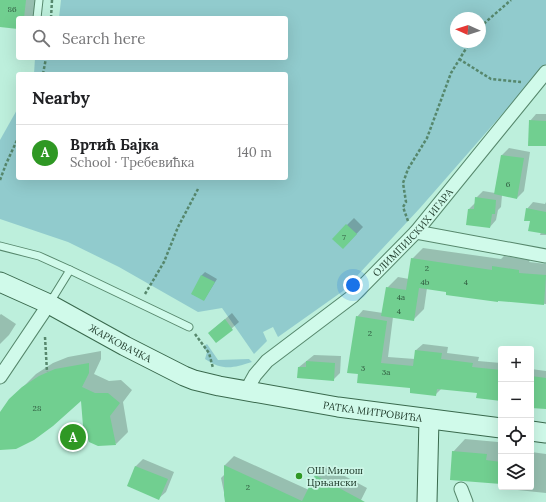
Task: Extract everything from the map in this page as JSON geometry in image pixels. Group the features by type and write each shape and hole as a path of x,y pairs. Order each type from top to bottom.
{"street":[{"name":"ОЛИМПИЈСКИХ ИГАРА","path":"246,391 254,375 263,364 353,296 416,232 541,84 546,72"},
{"path":"416,232 546,256"},
{"name":"ЖАРКОВАЧКА","path":"0,282 49,304 184,376 219,386 246,391"},
{"path":"0,378 49,304"},
{"name":"РАТКА МИТРОВИЋА","path":"246,391 338,407 498,428"},
{"path":"427,502 429,419"},
{"path":"534,432 546,433"},
{"path":"461,489 466,502"}],"lane":[{"path":"37,16 38,0"},
{"path":"0,246 38,256 189,327"},
{"path":"49,304 70,270"}],"path":[{"path":"51,16 52,0"},
{"path":"486,22 511,0"},
{"path":"416,232 408,221 403,207 406,202 403,183 408,169 427,138 451,73 466,48"},
{"path":"460,59 491,79 541,84"},
{"path":"43,72 46,60"},
{"path":"0,180 16,142"},
{"path":"140,303 164,262 178,228 198,189"},
{"path":"189,327 209,353 214,370"},
{"path":"45,337 47,372"}],"shaded area":[{"path":"61,0 546,0 546,64 420,208 343,291 278,337 273,327 263,332 267,341 254,354 222,308 198,312 119,267 68,242 0,219 0,140 16,112 16,180 288,180 288,72 34,72 35,60 288,60 288,16 59,16"},
{"path":"207,344 218,360 249,359 252,362 234,367 223,367 211,363 205,359 207,352 203,347"}],"building":[{"path":"0,0 26,0 24,16 16,16 16,29 0,27"},
{"path":"529,120 546,121 546,146 528,146"},
{"path":"501,155 524,158 517,199 494,194"},
{"path":"475,197 496,200 495,214 492,214 490,228 466,225 468,209 474,209"},
{"path":"526,208 546,212 546,234 528,231 530,221 524,221"},
{"path":"346,224 357,234 343,249 332,239"},
{"path":"411,258 492,270 492,266 519,270 519,273 546,275 544,305 498,302 446,295 446,292 419,288 414,321 381,316 386,287 406,290"},
{"path":"201,275 215,282 204,301 191,294"},
{"path":"356,316 387,321 381,363 413,366 415,350 442,353 441,359 473,363 472,367 498,370 498,401 476,398 477,393 437,389 436,396 410,393 410,388 357,383 358,374 347,373"},
{"path":"225,319 233,330 216,343 208,333"},
{"path":"306,361 335,363 334,381 297,378 298,367 306,367"},
{"path":"89,363 89,373 82,387 95,393 108,393 120,403 110,416 116,445 98,446 89,442 83,426 81,401 53,426 34,440 16,449 0,450 0,412 9,399 22,387 39,376 55,369"},
{"path":"534,376 546,378 546,409 534,408"},
{"path":"452,451 487,454 486,460 498,462 498,484 450,480"},
{"path":"224,465 302,501 315,475 365,502 225,502"},
{"path":"135,466 168,479 159,500 127,486"}],"place":[{"name":"Вртић Бајка","path":"73,437"},
{"name":"ОШ Милош Црњански","path":"299,476"}]}
